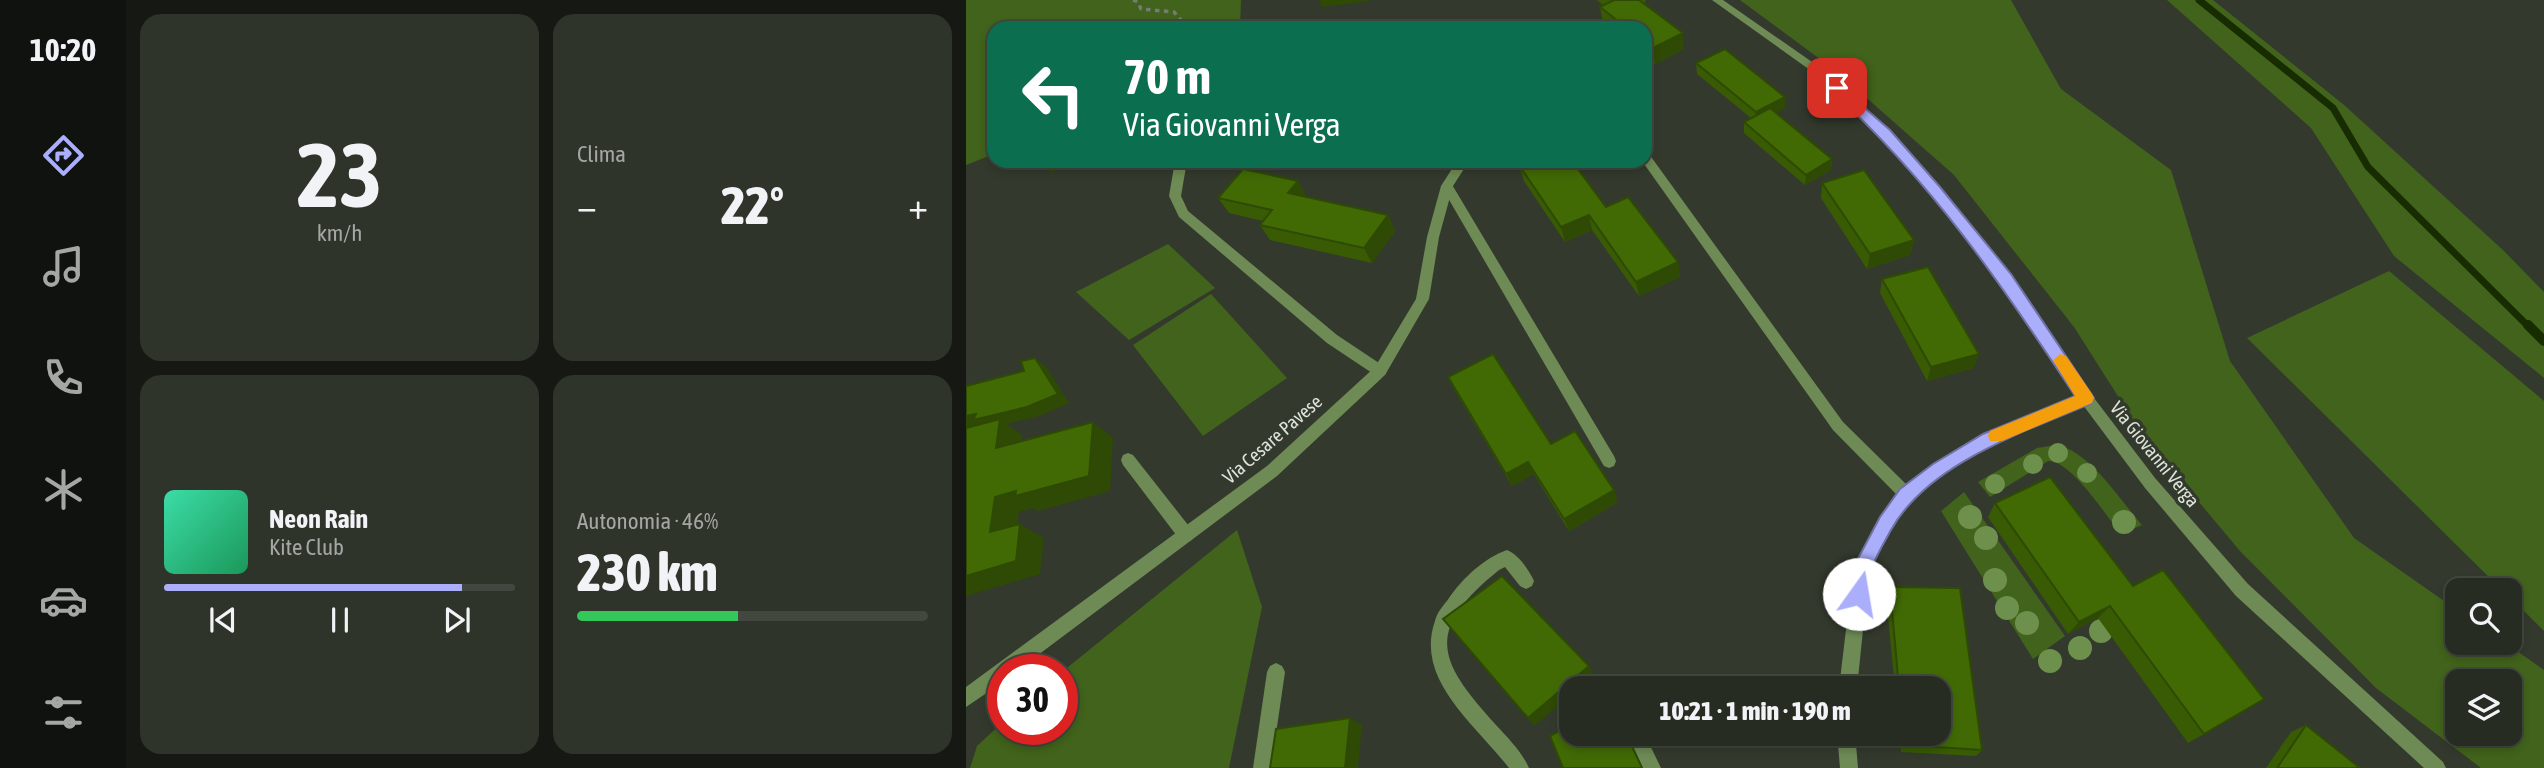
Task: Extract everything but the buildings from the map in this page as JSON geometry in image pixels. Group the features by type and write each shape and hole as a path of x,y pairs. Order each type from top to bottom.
{"street":[{"name":"Via Giovanni Verga","path":"1717,0 1821,73 1886,133 2006,278 2086,398 2151,483 2242,590 2437,768"},
{"path":"1652,167 1838,426 1906,494"},
{"path":"1180,168 1175,196 1183,214 1332,339 1380,372"},
{"name":"Via Cesare Pavese","path":"1026,654 1272,471 1380,372 1422,299 1433,237 1455,168"},
{"path":"1447,186 1609,461"},
{"path":"1849,676 1861,570 1886,522 1906,494 1939,469 1989,439 2086,398"},
{"path":"1128,460 1186,536"},
{"path":"1520,768 1507,749 1460,698 1442,670 1436,639 1444,613 1492,564 1507,557 1526,581"},
{"path":"1262,768 1276,672"},
{"name":"Via Cesare Pavese","path":"966,698 987,683"},
{"path":"1642,746 1652,768"},
{"path":"1847,746 1849,768"}],"path":[{"path":"1133,0 1138,2 1141,9 1174,12 1182,21"}],"green space":[{"path":"966,0 1241,0 1240,21 987,21 987,157 966,165"},
{"path":"1740,0 2011,0 2061,89 2171,170 2230,361 2354,538 2445,602 2445,655 2522,655 2544,670 2544,768 2481,768 2452,746 2522,746 2522,669 2445,669 2445,741 2376,688 2240,551 2142,434 2074,327 1954,175 1836,71"},
{"path":"2167,0 2213,0 2343,104 2504,251 2544,292 2544,378 2394,256 2311,128"},
{"path":"1168,244 1215,288 1129,340 1076,292"},
{"path":"2389,271 2544,401 2544,631 2522,609 2522,578 2490,578 2247,338"},
{"path":"1211,294 1287,378 1203,436 1133,345"},
{"path":"2056,445 2080,456 2092,466 2142,525 2121,534 2077,479 2057,463 2048,461 1990,497 1978,482 2037,448"},
{"path":"1964,492 2065,636 2033,659 1941,511"},
{"path":"1237,530 1262,607 1229,768 970,768 977,746 987,737 987,745 1078,745 1078,659"}],"waterway":[{"path":"2199,0 2333,108 2368,167 2529,327"},
{"path":"2528,325 2544,341"}],"slow traffic":[{"path":"1996,436 2086,398 2060,360"}],"route":[{"path":"1837,88 1886,133 2006,278 2086,398 1989,439 1939,469 1906,494 1886,522 1861,570 1859,594"}]}
